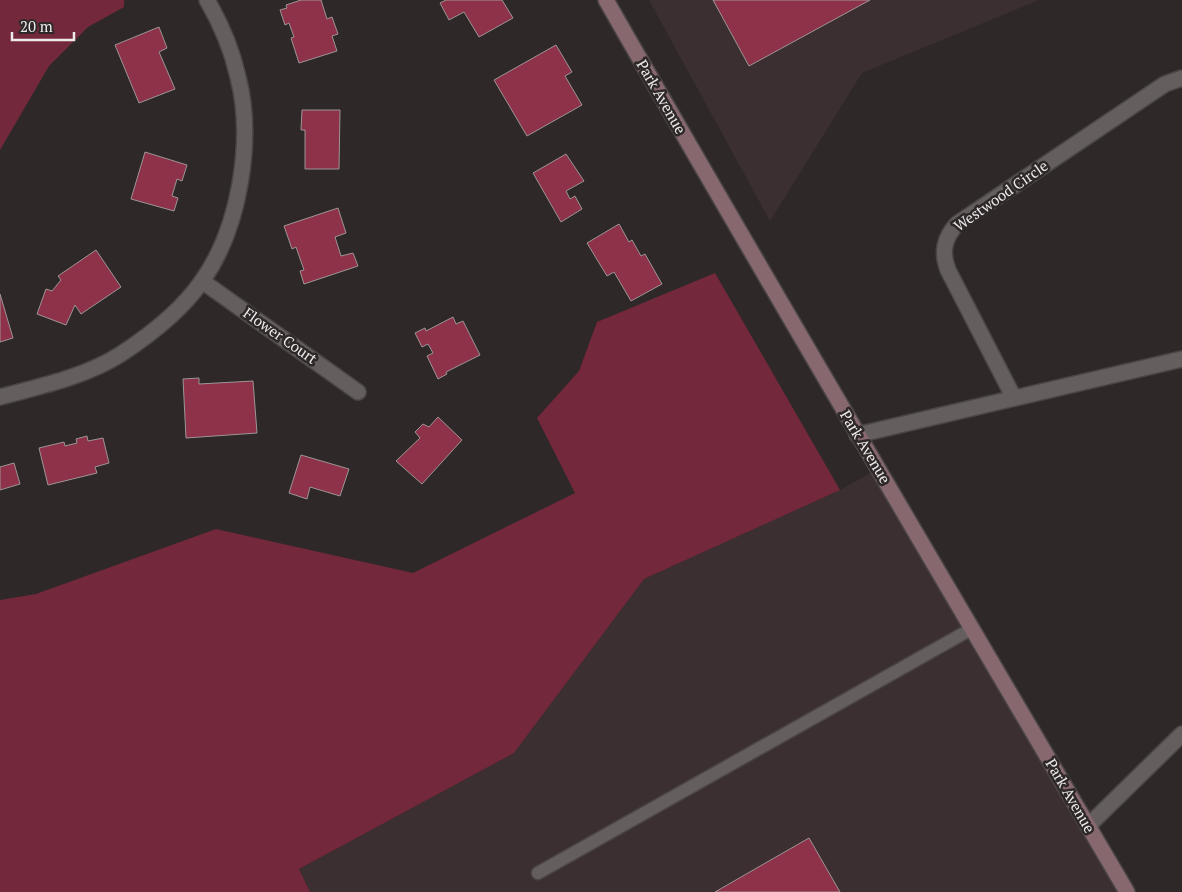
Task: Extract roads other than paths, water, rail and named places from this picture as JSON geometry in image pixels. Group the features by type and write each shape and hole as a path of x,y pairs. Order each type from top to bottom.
{"street":[{"path":"0,397 71,377 120,355 182,305 202,281 216,258 227,231 241,180 244,147 239,78 228,45 207,0"},
{"name":"Park Avenue","path":"606,0 857,435 973,628 1127,892"},
{"name":"Westwood Circle","path":"1014,398 948,270 944,251 949,233 957,224 1165,84 1182,78"},
{"name":"Flower Court","path":"202,281 358,392"},
{"path":"857,435 1182,359"},
{"path":"1088,826 1182,734"}],"lane":[{"path":"538,873 973,628"}]}
